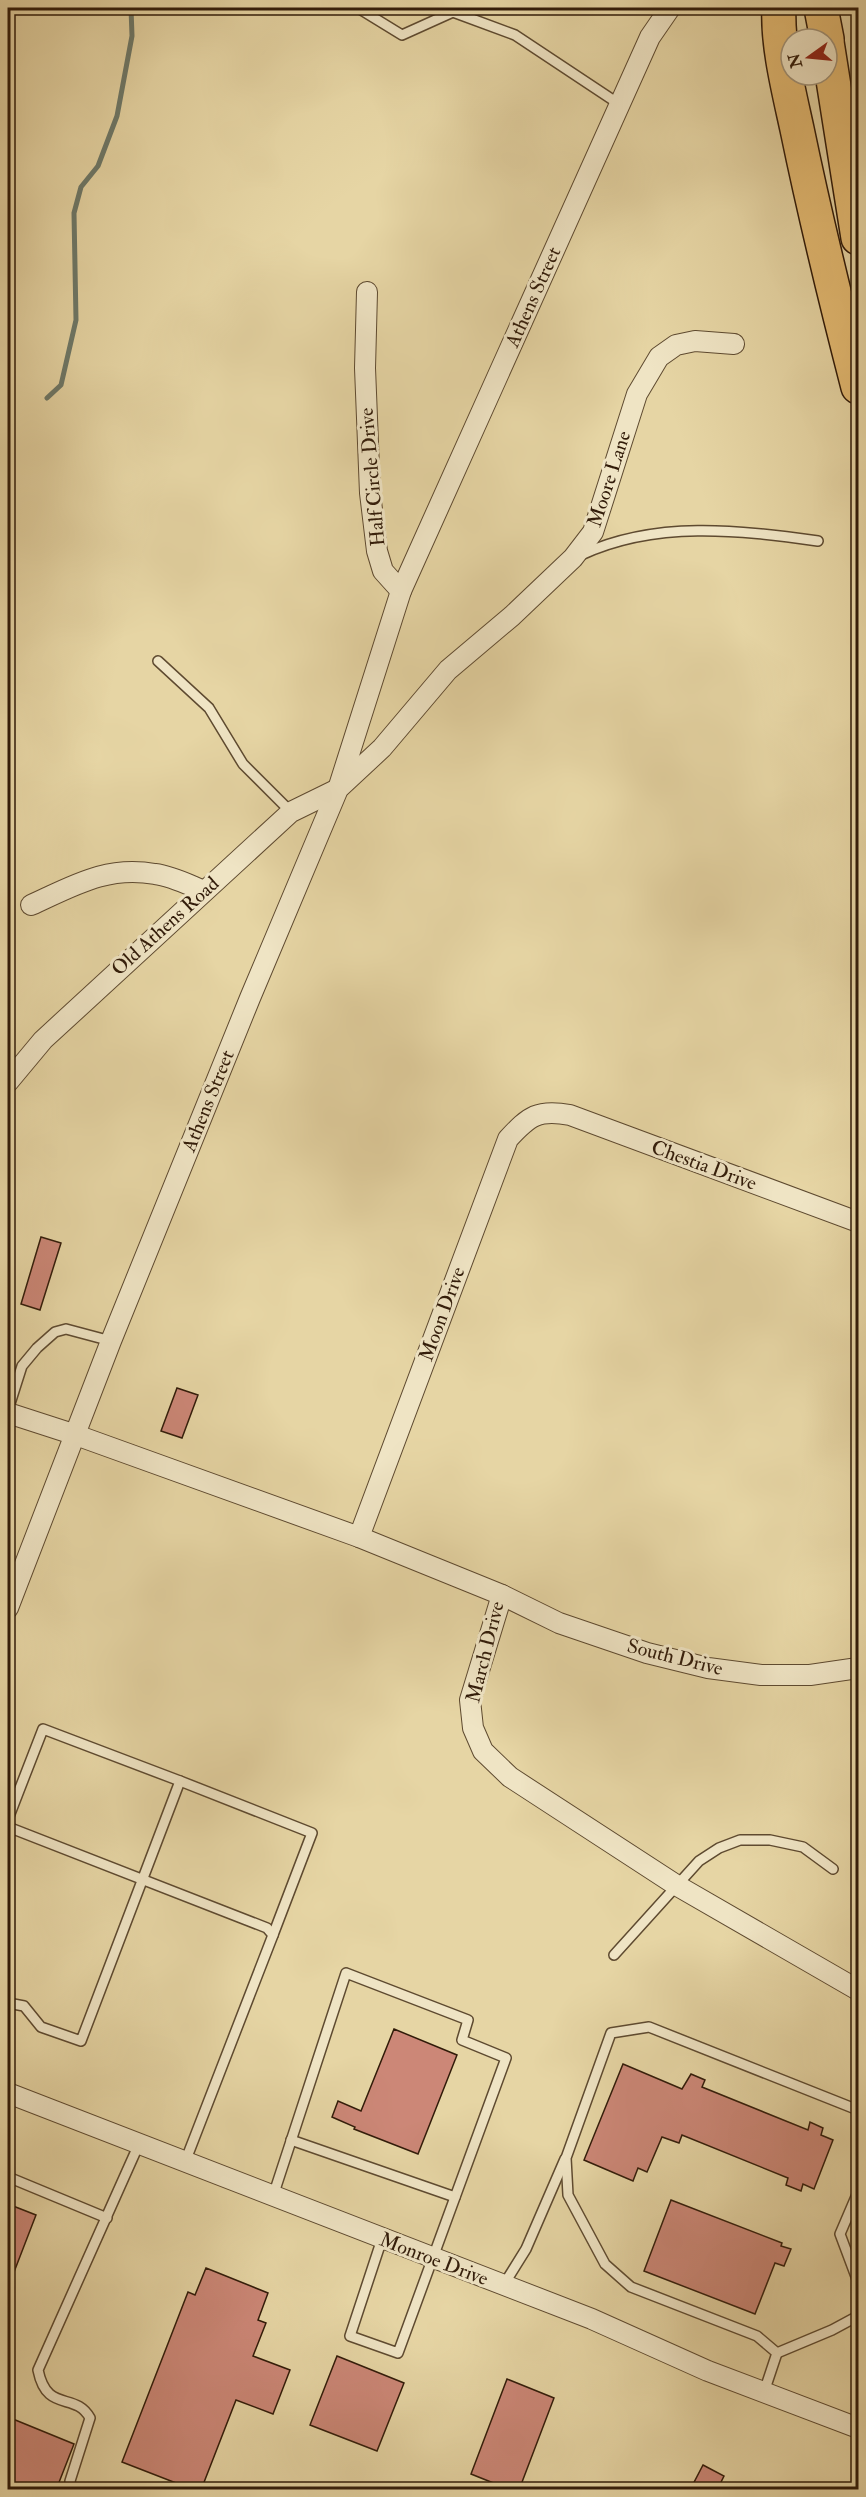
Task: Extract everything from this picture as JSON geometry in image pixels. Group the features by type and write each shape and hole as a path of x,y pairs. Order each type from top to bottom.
{"highway":[{"path":"779,8 778,21 791,100 818,233 858,387"},
{"path":"822,8 825,27"},
{"path":"834,87 858,238"}],"street":[{"name":"Athens Street","path":"401,591 619,104 650,37 670,8"},
{"name":"Half Circle Drive","path":"367,292 365,368 370,493 377,550 383,572 401,591"},
{"name":"Moore Lane","path":"482,641 573,558 593,532 637,394 660,357 676,345 694,340 734,344"},
{"path":"338,789 401,591"},
{"name":"Athens Street","path":"8,1608 111,1341 250,998 338,789 382,748 448,670 482,641"},
{"name":"Old Athens Road","path":"8,1082 43,1040 291,812 338,789"},
{"path":"31,905 101,874 123,871 157,874 204,891"},
{"name":"Chestia Drive","path":"548,1111 570,1115 858,1222"},
{"name":"Moon Drive","path":"359,1536 508,1139 524,1121 548,1111"},
{"path":"8,1412 76,1435"},
{"name":"March Drive","path":"76,1435 359,1536 502,1594 470,1700 472,1728 483,1751 510,1777 676,1885 858,1990"},
{"name":"South Drive","path":"502,1594 559,1623 647,1653 708,1668 771,1675 810,1675 858,1668"},
{"name":"Monroe Drive","path":"8,2093 592,2319 708,2371 858,2428"}],"lane":[{"path":"358,8 402,35 453,12 515,35 619,104"},
{"path":"573,558 601,545 647,534 711,530 753,532 818,541"},
{"path":"158,661 208,708 243,764 291,812"},
{"path":"8,1412 22,1366 55,1332 66,1329 111,1341"},
{"path":"8,1819 43,1729 312,1833 185,2162"},
{"path":"8,2003 24,2006 41,2027 81,2041 180,1781"},
{"path":"8,1827 267,1928 273,1935"},
{"path":"614,1955 699,1861 719,1848 740,1840 770,1840 803,1847 833,1869"},
{"path":"273,2196 346,1973 468,2020 462,2040 506,2058 398,2354 350,2336 382,2239"},
{"path":"503,2286 526,2249 566,2158 611,2033 649,2027 858,2110"},
{"path":"291,2140 455,2197"},
{"path":"72,2490 70,2481 90,2418 86,2410 47,2394 38,2370 139,2144"},
{"path":"566,2158 568,2195 605,2264 631,2287 757,2336 777,2353"},
{"path":"8,2177 107,2218"},
{"path":"858,2192 840,2234 858,2282"},
{"path":"764,2392 777,2353 832,2330 858,2316"}],"building":[{"path":"41,1237 61,1243 40,1310 21,1304"},
{"path":"177,1388 198,1395 182,1438 161,1431"},
{"path":"394,2029 457,2055 418,2154 354,2129 355,2127 332,2117 338,2101 361,2111"},
{"path":"623,2064 682,2089 691,2074 705,2080 702,2087 808,2130 810,2122 823,2128 821,2135 833,2140 814,2189 803,2184 801,2191 786,2185 788,2178 682,2135 679,2143 662,2137 647,2172 638,2168 633,2181 584,2160"},
{"path":"671,2200 782,2243 781,2246 791,2249 784,2266 775,2263 755,2314 644,2271"},
{"path":"8,2204 36,2215 9,2285 8,2285"},
{"path":"206,2268 268,2293 258,2320 266,2323 253,2356 290,2370 273,2414 236,2400 201,2490 194,2490 122,2462 188,2292 195,2295"},
{"path":"337,2356 404,2383 377,2451 310,2425"},
{"path":"507,2379 554,2398 519,2490 511,2490 471,2474"},
{"path":"8,2417 74,2444 56,2490 8,2490"},
{"path":"703,2465 724,2476 717,2490 690,2490"}],"waterway":[{"path":"47,398 61,385 76,320 74,213 81,187 98,166 117,116 132,36 131,8"}]}
